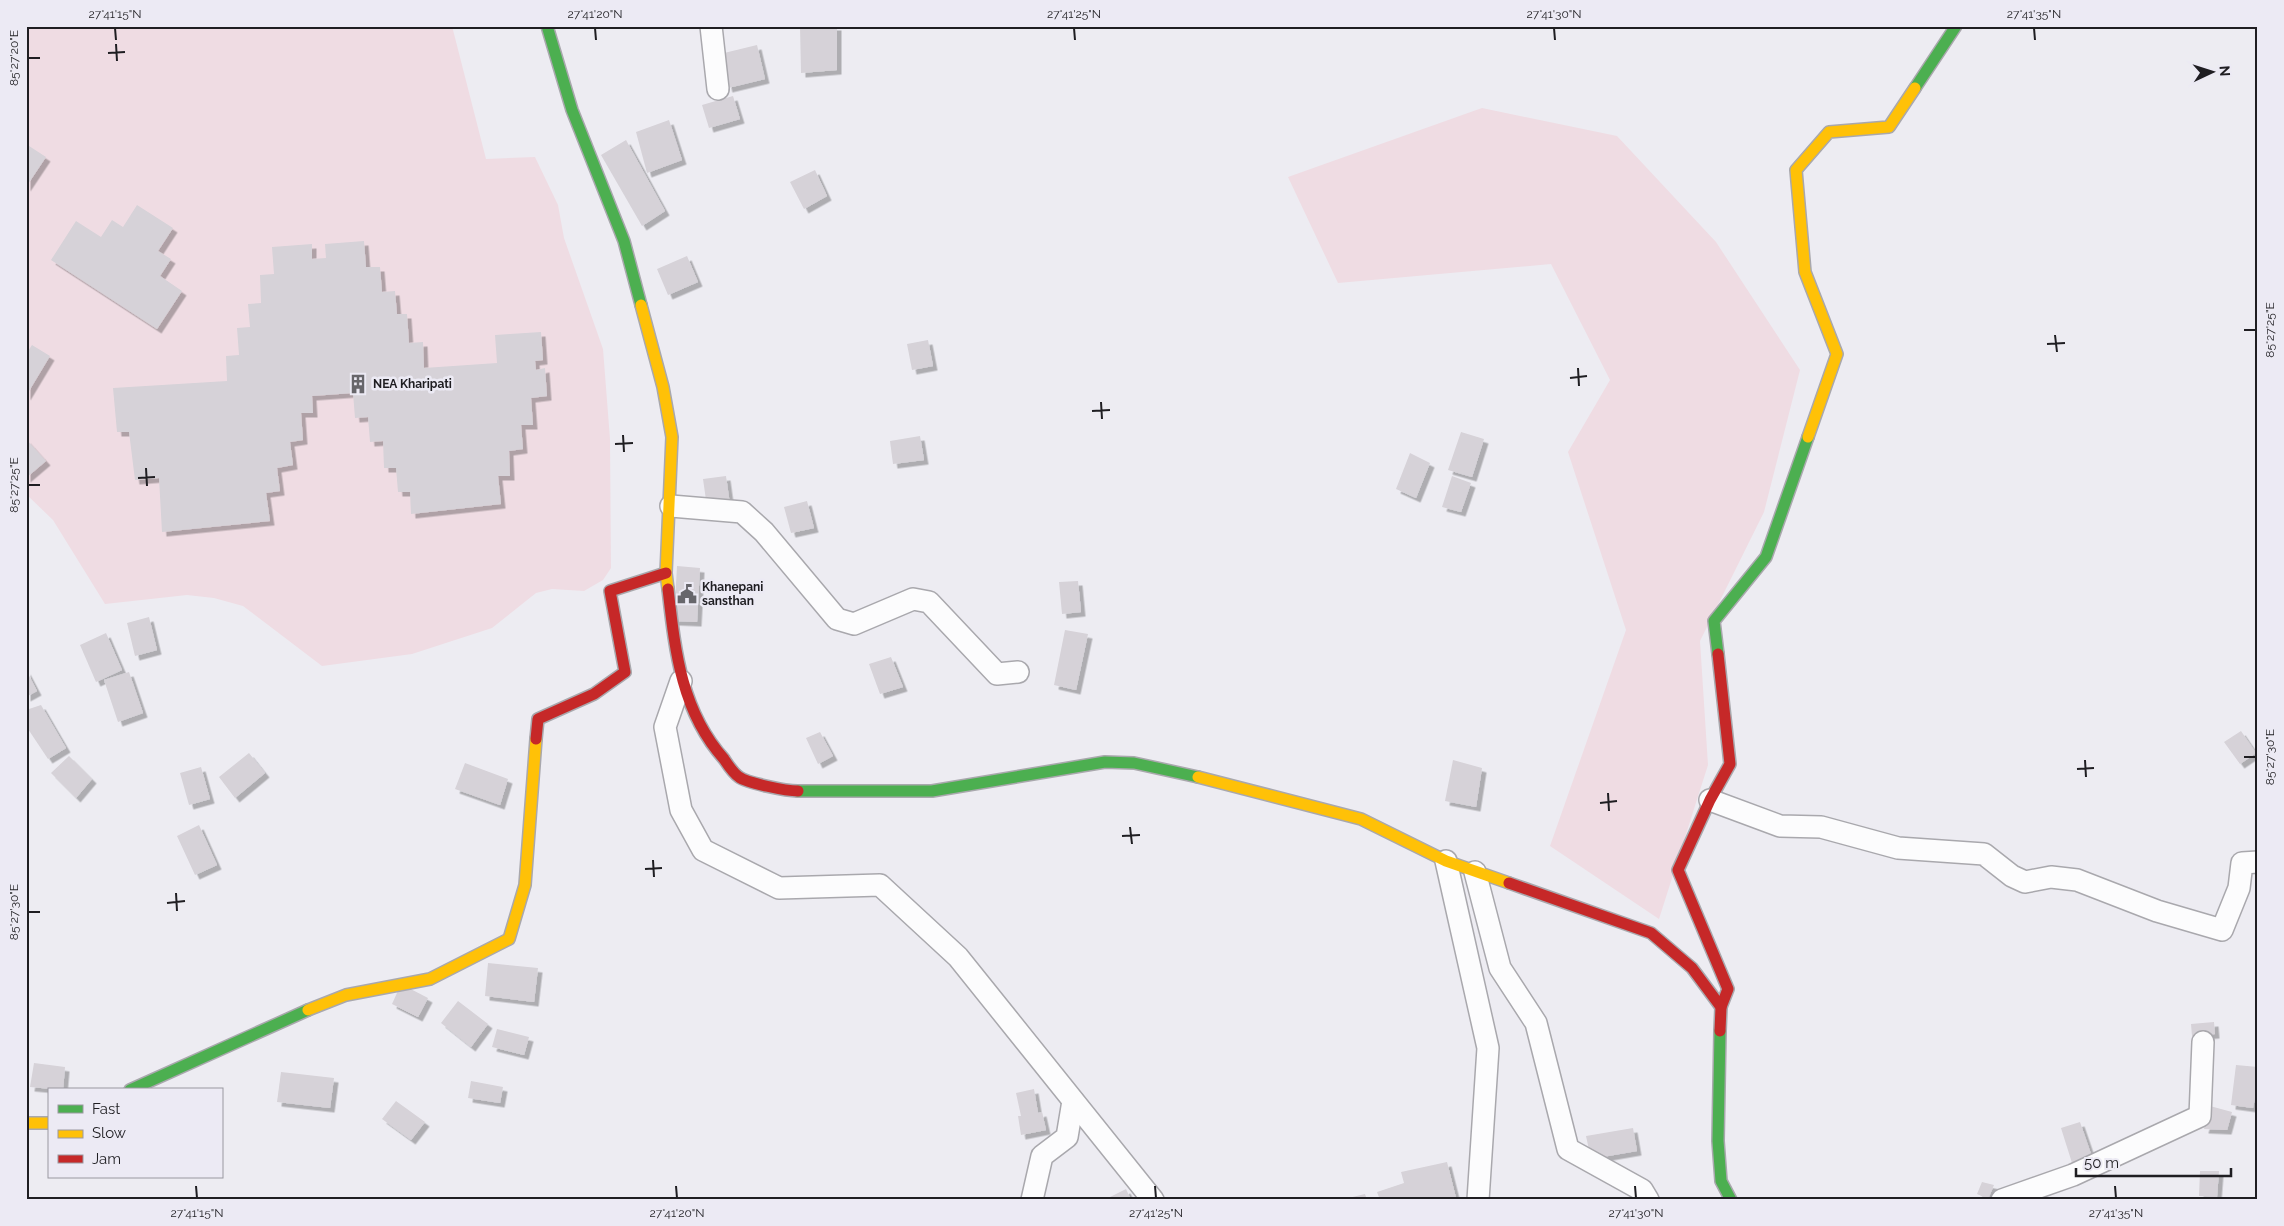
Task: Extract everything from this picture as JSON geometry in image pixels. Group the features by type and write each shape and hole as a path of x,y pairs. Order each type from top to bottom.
{"main road":[{"path":"547,26 572,110 624,241 651,334 672,437 671,506 666,573 675,654 681,681 710,744 739,776 787,791 840,793 932,791 1105,762 1134,763 1162,768 1361,820 1446,861 1652,934 1692,968 1721,1007"},
{"path":"1731,1200 1721,1181 1718,1141 1721,1007 1728,989 1678,870 1710,800 1730,764 1714,621 1766,558 1838,354 1805,272 1796,170 1828,132 1889,127 1956,26"},
{"path":"134,1088 276,1023 337,998 430,979 509,939 524,885 538,719 594,694 625,672 610,591 666,573"},
{"path":"26,1123 48,1123"}],"street":[{"path":"711,26 718,89"},
{"path":"671,506 742,512 764,532 837,619 854,624 914,599 929,602 997,674 1018,672"},
{"path":"681,681 665,727 681,810 703,850 779,888 880,885 958,957 1153,1200"},
{"path":"1710,800 1780,826 1820,827 1898,848 1984,854 2012,876 2025,882 2051,877 2077,880 2157,911 2222,930 2239,888 2242,863 2258,862"},
{"path":"1446,861 1488,1048 1478,1200"},
{"path":"1475,872 1500,968 1536,1023 1568,1149 1642,1190 1648,1200"},
{"path":"2002,1200 2074,1175 2200,1116 2203,1042"},
{"path":"1032,1200 1042,1156 1067,1137 1072,1101"}],"shaded area":[{"path":"26,26 452,26 486,159 535,157 558,205 564,238 603,349 610,439 611,568 603,580 584,591 552,589 536,593 492,628 412,654 322,666 243,606 214,598 187,595 105,604 53,520 26,494"},
{"path":"1482,108 1617,136 1716,242 1800,370 1764,512 1700,641 1708,765 1659,919 1550,846 1626,630 1568,452 1610,380 1551,264 1338,283 1288,177"}],"building":[{"path":"800,26 837,26 837,70 801,73"},
{"path":"757,45 765,79 728,88 720,54"},
{"path":"733,96 740,119 709,128 702,105"},
{"path":"669,120 682,160 647,173 636,132"},
{"path":"626,140 665,211 642,226 601,155"},
{"path":"26,144 46,157 26,187"},
{"path":"815,170 827,196 804,209 790,182"},
{"path":"137,205 173,228 158,251 171,259 160,276 182,291 157,329 51,260 76,221 101,237 112,220 123,227"},
{"name":"NEA Kharipati","path":"364,241 366,267 380,267 382,292 395,291 397,314 407,314 409,343 423,342 424,368 497,363 495,335 541,332 543,360 535,361 536,370 545,368 547,396 531,398 533,425 521,425 523,449 509,451 510,476 498,476 501,504 411,514 410,492 398,492 396,468 384,468 383,441 370,442 368,417 355,418 353,393 312,396 313,413 301,413 303,440 290,442 293,465 277,468 280,491 266,493 270,521 162,532 159,478 135,480 129,432 117,432 113,388 227,381 226,356 239,355 237,328 250,327 248,304 261,303 260,275 274,274 272,247 312,244 312,259 326,258 325,244"},
{"path":"687,256 698,282 668,295 657,269"},
{"path":"928,340 933,366 912,370 907,344"},
{"path":"32,345 50,356 26,396 26,354"},
{"path":"1461,432 1484,439 1472,477 1448,470"},
{"path":"920,436 924,460 893,464 890,441"},
{"path":"26,439 46,461 26,478"},
{"path":"1410,453 1430,463 1416,498 1396,489"},
{"path":"726,476 730,505 707,507 703,479"},
{"path":"1452,476 1471,483 1461,512 1442,507"},
{"path":"807,501 814,528 791,533 784,507"},
{"name":"Khanepani sansthan","path":"677,566 700,568 697,622 674,621"},
{"path":"1078,581 1081,612 1062,614 1059,582"},
{"path":"149,617 157,650 135,656 127,623"},
{"path":"1065,630 1088,634 1076,690 1054,685"},
{"path":"106,633 122,670 96,682 80,645"},
{"path":"891,657 903,687 880,694 869,664"},
{"path":"26,670 37,691 26,697"},
{"path":"129,672 143,713 118,722 104,680"},
{"path":"41,705 66,748 48,759 26,726 26,710"},
{"path":"2241,731 2256,753 2240,764 2224,742"},
{"path":"820,732 833,756 818,764 806,738"},
{"path":"249,753 265,773 235,798 219,777"},
{"path":"69,756 92,779 76,798 51,773"},
{"path":"1453,760 1482,768 1476,807 1445,801"},
{"path":"465,763 508,779 500,805 455,789"},
{"path":"201,767 210,799 189,805 180,773"},
{"path":"199,825 217,865 195,875 177,836"},
{"path":"488,963 538,968 534,1002 485,996"},
{"path":"401,984 428,998 418,1017 392,1004"},
{"path":"458,1001 488,1024 471,1047 441,1023"},
{"path":"2214,1022 2215,1034 2192,1036 2191,1024"},
{"path":"497,1029 529,1037 524,1055 492,1047"},
{"path":"34,1063 65,1067 63,1088 30,1087"},
{"path":"2236,1065 2258,1067 2258,1083 2253,1108 2231,1105"},
{"path":"281,1072 334,1078 330,1108 277,1102"},
{"path":"471,1081 503,1087 500,1103 468,1098"},
{"path":"1034,1089 1038,1113 1042,1112 1046,1130 1021,1135 1018,1116 1021,1116 1016,1093"},
{"path":"396,1101 425,1122 411,1140 382,1119"},
{"path":"2210,1106 2232,1112 2227,1130 2204,1129"},
{"path":"2080,1122 2092,1157 2072,1163 2061,1128"},
{"path":"1633,1128 1637,1151 1591,1159 1586,1136"},
{"path":"1447,1162 1456,1198 1380,1200 1377,1192 1404,1183 1401,1172"},
{"path":"2200,1171 2219,1171 2217,1197 2199,1196"},
{"path":"1982,1182 1994,1185 1988,1199 1977,1194"},
{"path":"1126,1189 1131,1200 1111,1200 1110,1197"},
{"path":"1365,1194 1367,1200 1344,1200 1344,1199"}],"traffic: fast":[{"path":"547,26 572,110 624,241 641,305"},
{"path":"1915,88 1956,26"},
{"path":"1718,654 1714,621 1766,557 1808,437"},
{"path":"798,791 932,791 1105,762 1134,763 1198,777"},
{"path":"134,1088 308,1010"},
{"path":"1720,1031 1718,1141 1721,1181 1731,1200"}],"traffic: slow":[{"path":"1808,437 1837,354 1805,272 1796,170 1829,132 1889,127 1915,88"},
{"path":"641,305 663,387 672,437 666,573 668,589"},
{"path":"308,1010 346,995 430,979 509,939 525,885 536,739"},
{"path":"1198,777 1361,819 1446,861 1509,883"},
{"path":"26,1123 48,1123"}],"traffic: jam":[{"path":"536,739 538,719 594,694 625,672 610,591 666,573"},
{"path":"668,589 677,657 682,679 698,721 710,740 739,777 750,782 798,791"},
{"path":"1718,654 1730,764 1710,800 1678,870 1728,989 1721,1007"},
{"path":"1509,883 1651,933 1692,968 1721,1007 1720,1031"}],"place":[{"name":"NEA Kharipati","path":"358,384"},
{"name":"Khanepani sansthan","path":"687,594"}]}
